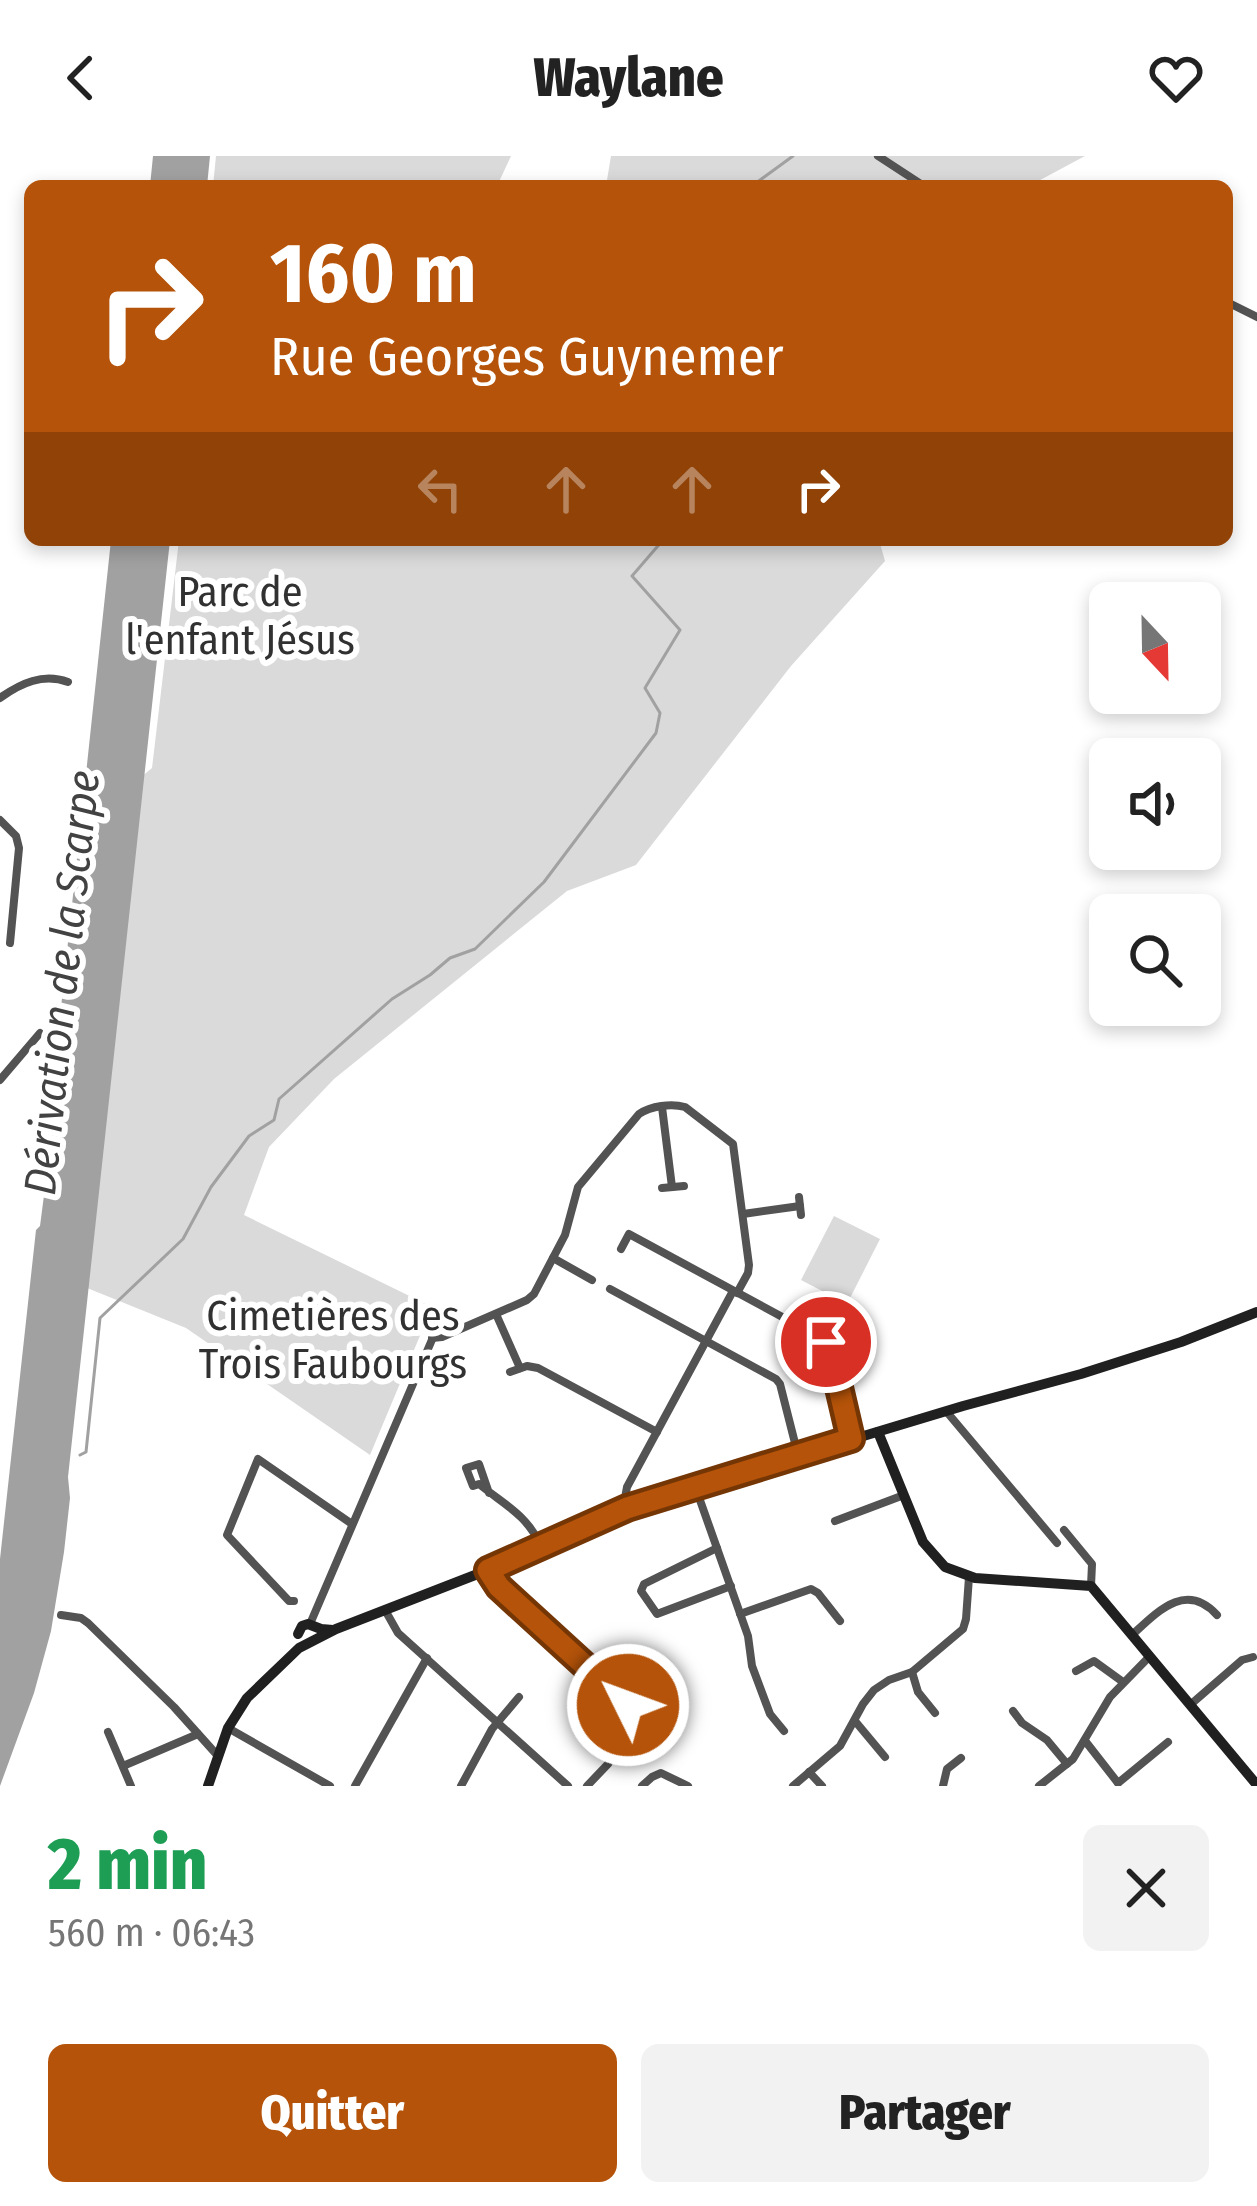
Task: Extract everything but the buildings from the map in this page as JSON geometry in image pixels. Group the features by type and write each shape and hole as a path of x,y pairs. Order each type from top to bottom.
{"main road":[{"path":"280,1665 298,1634 301,1641 336,1629 488,1570 627,1508 1139,1356 1257,1312"},
{"path":"878,1432 931,1554 945,1567 969,1577 1091,1586 1257,1785"},
{"path":"208,1786 228,1728 247,1698 313,1634"}],"street":[{"path":"878,156 916,180"},
{"path":"0,698 37,679 68,682"},
{"path":"0,820 16,836 19,848 10,943"},
{"path":"0,1080 40,1033"},
{"path":"662,1107 667,1188 684,1186"},
{"path":"432,1338 530,1297 567,1232 578,1187 639,1114 685,1107 730,1140 748,1274 706,1340 627,1487 627,1508"},
{"path":"743,1214 800,1206"},
{"path":"621,1249 629,1234 826,1342 851,1439"},
{"path":"553,1258 592,1280"},
{"path":"610,1289 776,1379 798,1455"},
{"path":"313,1634 352,1524 443,1314"},
{"path":"496,1314 515,1370 538,1368 657,1432"},
{"path":"945,1411 1057,1543"},
{"path":"294,1601 227,1535 258,1459 352,1524"},
{"path":"695,1486 748,1636 752,1666 771,1717 784,1731"},
{"path":"489,1492 530,1524 541,1546"},
{"path":"835,1521 904,1496"},
{"path":"1064,1529 1092,1564 1091,1586"},
{"path":"717,1548 644,1584 641,1590 657,1614 731,1586"},
{"path":"488,1570 499,1587 634,1709 646,1714 661,1704"},
{"path":"793,1786 840,1746 879,1686 912,1672 963,1630 969,1577"},
{"path":"740,1614 811,1589 840,1621"},
{"path":"1132,1635 1155,1614 1182,1599 1197,1600 1217,1615"},
{"path":"385,1610 396,1630 568,1786"},
{"path":"61,1615 88,1623 218,1757"},
{"path":"1039,1786 1068,1765 1105,1704 1150,1657"},
{"path":"1190,1706 1242,1660 1253,1657"},
{"path":"355,1786 427,1658"},
{"path":"1076,1671 1094,1660 1123,1682"},
{"path":"912,1672 919,1694 935,1713"},
{"path":"460,1786 498,1722 519,1697"},
{"path":"1013,1711 1068,1765"},
{"path":"855,1720 885,1757"},
{"path":"228,1728 330,1786"},
{"path":"108,1732 131,1786"},
{"path":"123,1766 198,1734"},
{"path":"1086,1742 1120,1785 1168,1742"},
{"path":"944,1786 947,1769 961,1758"},
{"path":"586,1786 608,1764"},
{"path":"809,1772 822,1786"},
{"path":"642,1786 661,1774 688,1786"},
{"path":"596,1776 607,1786"}],"green space":[{"path":"216,156 511,156 500,180 214,180"},
{"path":"611,156 1085,156 1040,180 607,180"},
{"path":"178,546 881,546 885,561 791,666 636,865 567,891 334,1079 269,1147 244,1215 432,1307 370,1455 186,1328 45,1271 95,815 152,768"},
{"path":"834,1216 880,1239 847,1304 801,1280"}],"shaded area":[{"path":"153,156 210,156 208,180 151,180"},
{"path":"110,546 169,546 68,1477 64,1552 51,1631 0,1786 0,1559"}],"waterway":[{"path":"760,180 793,156"},
{"path":"80,1455 86,1452 100,1318 183,1239 211,1187 249,1136 274,1120 279,1099 392,999 450,958 475,949 544,882 656,733 660,713 645,688 680,630 632,576 658,546"}],"route":[{"path":"628,1705 499,1587 488,1570 627,1508 851,1439 826,1342"}],"park label":[{"name":"Parc de l'enfant Jésus","path":"240,616"},
{"name":"Cimetières des Trois Faubourgs","path":"333,1340"}],"water label":[{"name":"Dérivation de la Scarpe","path":"62,983"}]}
